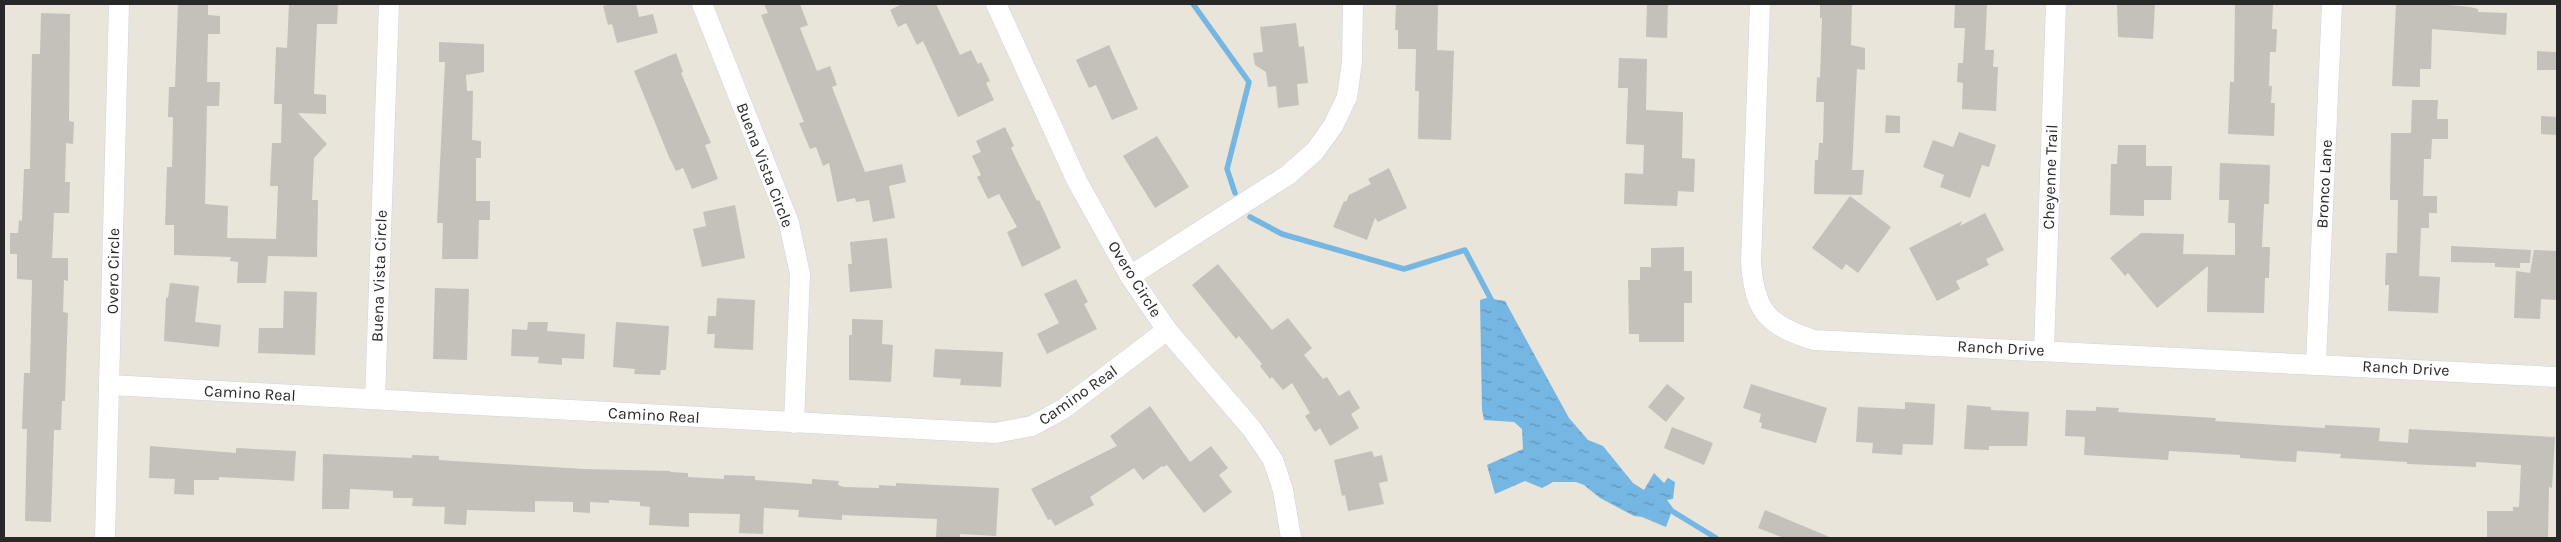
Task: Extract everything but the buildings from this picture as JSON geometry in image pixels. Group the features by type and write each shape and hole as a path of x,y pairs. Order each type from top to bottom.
{"street":[{"name":"Overo Circle","path":"105,538 119,4"},
{"name":"Buena Vista Circle","path":"375,399 388,4"},
{"name":"Buena Vista Circle","path":"702,4 789,223 800,274 794,423"},
{"name":"Overo Circle","path":"996,4 1078,181 1130,276 1167,330 1252,429 1273,460 1283,490 1291,538"},
{"path":"1130,276 1288,174 1315,151 1333,126 1347,97 1352,62 1353,4"},
{"name":"Ranch Drive","path":"1760,4 1751,263 1754,292 1768,316 1787,332 1814,340 2557,377"},
{"name":"Cheyenne Trail","path":"2044,350 2056,4"},
{"name":"Bronco Lane","path":"2316,364 2332,4"},
{"name":"Camino Real","path":"110,386 995,433 1032,426 1063,409 1167,330"}],"water":[{"path":"1486,298 1505,301 1569,418 1588,440 1603,446 1633,483 1644,490 1654,473 1664,483 1668,478 1675,482 1673,499 1667,500 1673,508 1666,527 1642,517 1634,516 1600,498 1584,485 1576,482 1553,482 1542,488 1525,481 1495,494 1487,465 1523,449 1522,429 1514,422 1484,420 1482,410 1480,300"}],"waterway":[{"path":"1193,4 1249,82 1227,169 1235,193"},
{"path":"1250,217 1282,234 1404,269 1465,250 1494,305"},
{"path":"1667,508 1716,538"}]}
